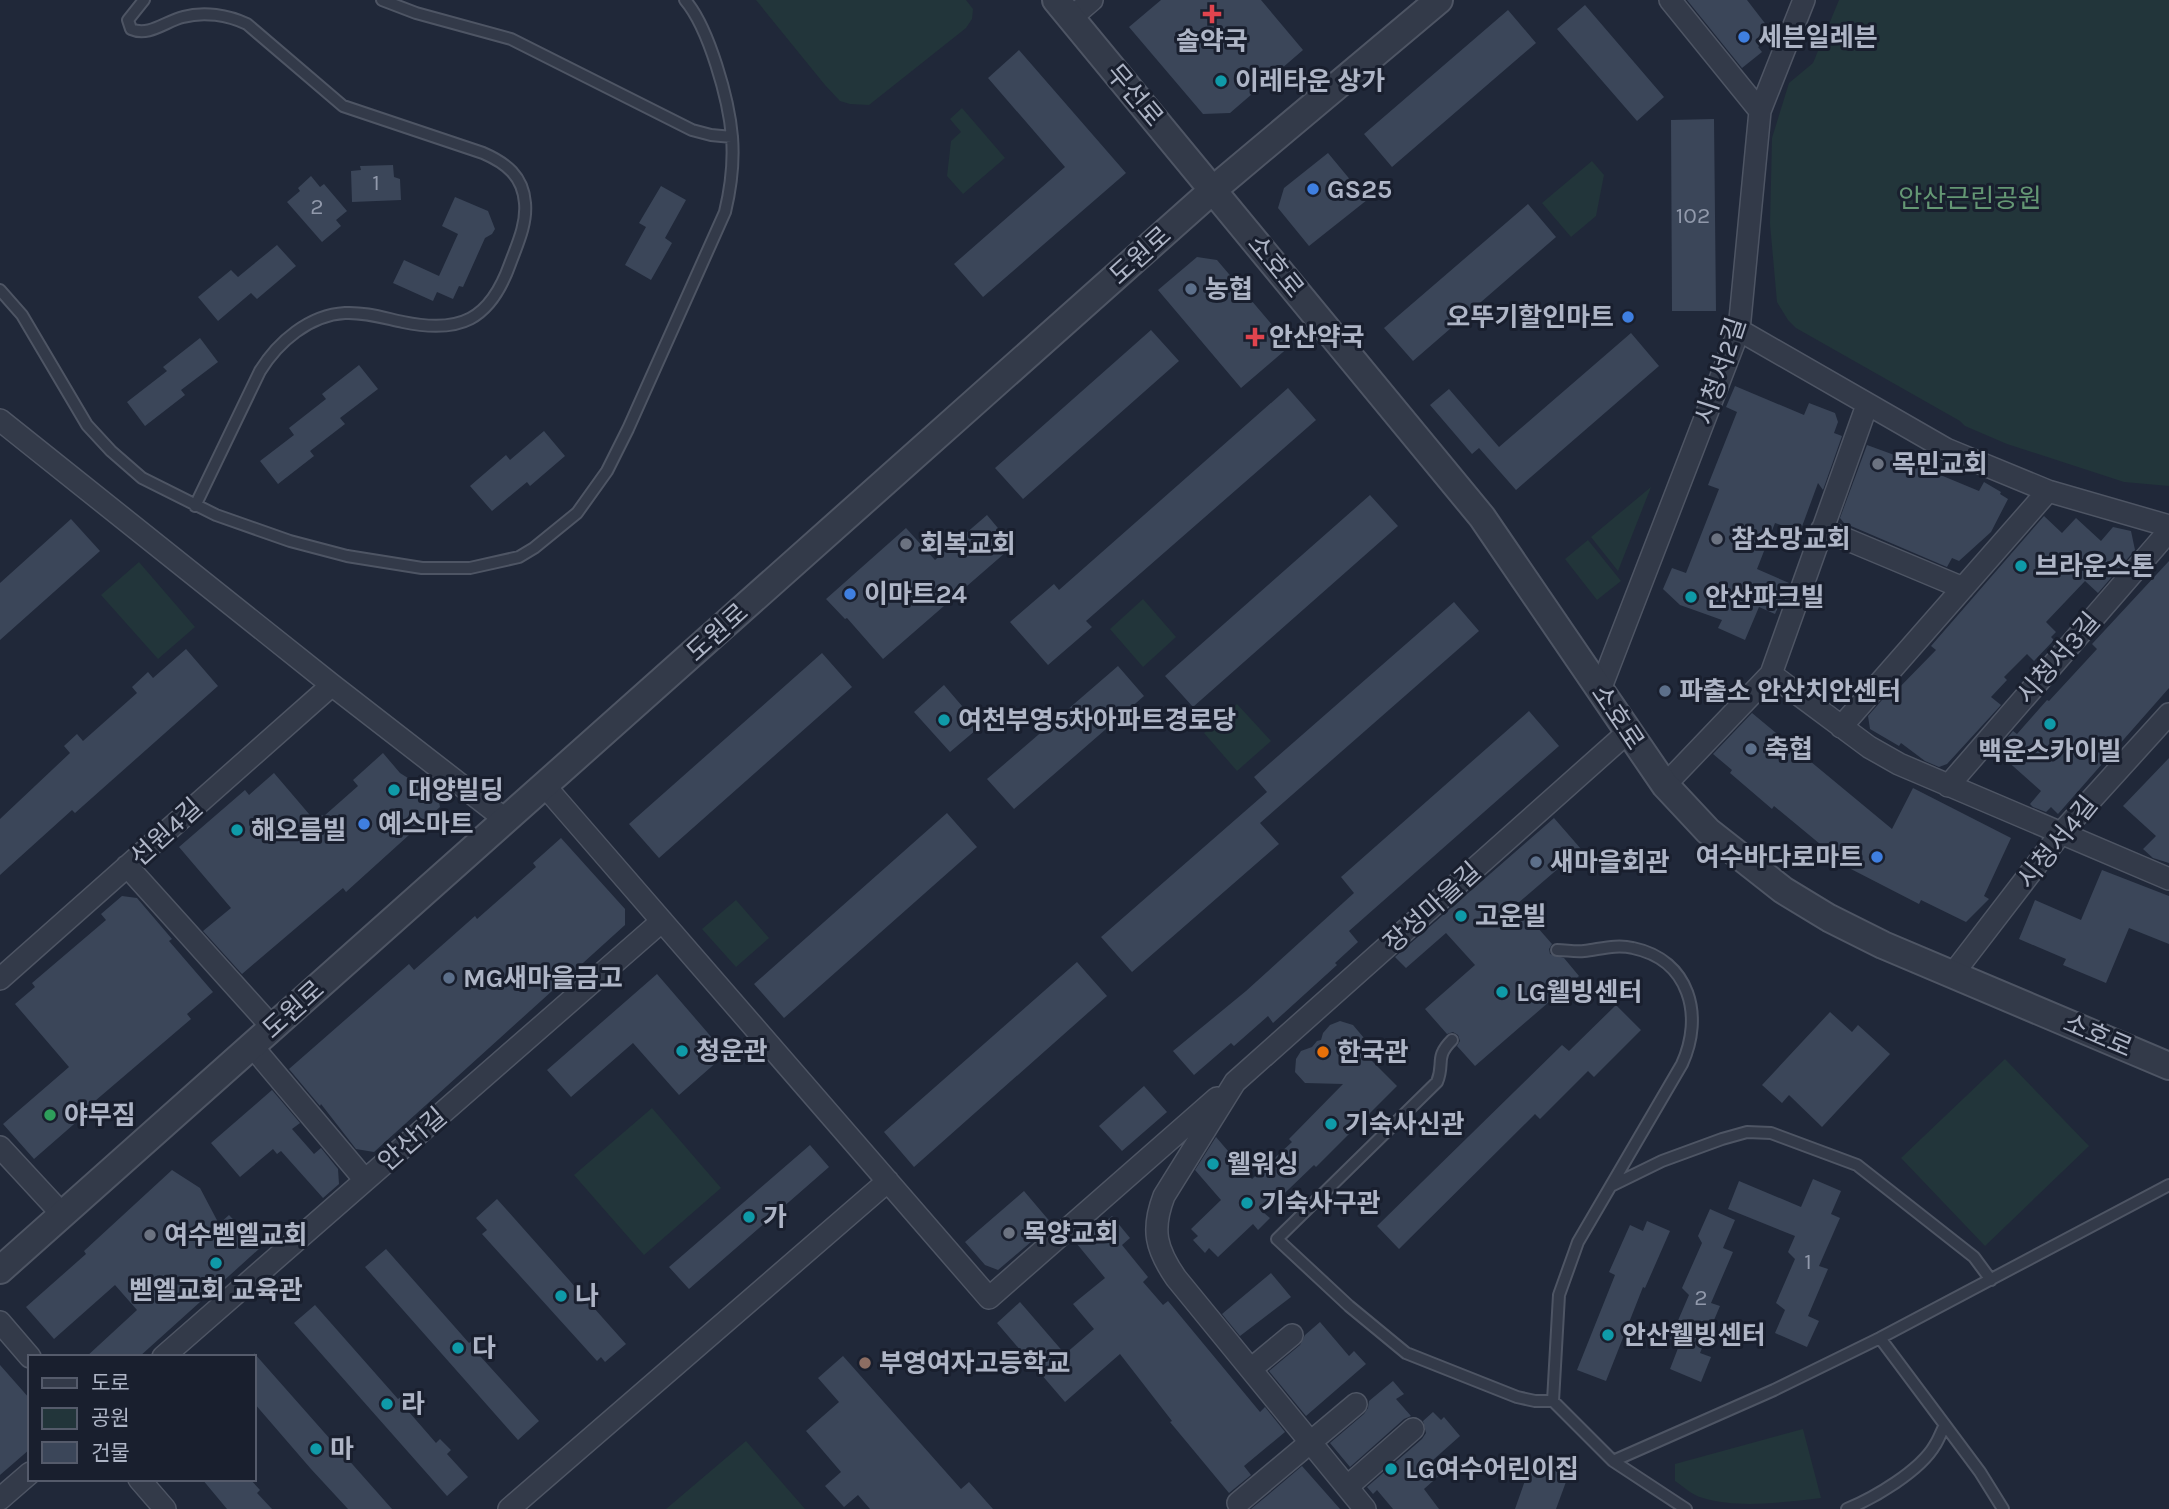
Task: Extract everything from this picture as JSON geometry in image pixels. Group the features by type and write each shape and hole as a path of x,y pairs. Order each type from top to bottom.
{"street":[{"path":"1064,9 1092,0"},
{"name":"도원로","path":"0,1270 1214,189 1438,0"},
{"path":"1670,0 1760,111"},
{"name":"시청서2길","path":"1600,690 1739,330 1760,111 1804,0"},
{"name":"무선로","path":"1064,9 1214,189"},
{"name":"소호로","path":"1214,189 1482,517 1665,785 1708,831 1783,890 1840,924 1952,975 2169,1066"},
{"path":"1739,330 1946,449 2048,491 2169,526"},
{"path":"1665,785 1771,674 1867,405"},
{"path":"0,420 506,820"},
{"path":"1841,727 2048,491"},
{"path":"1822,529 1963,588"},
{"name":"시청서3길","path":"1948,786 2169,531"},
{"path":"1771,674 1869,747 1899,764 2169,879"},
{"name":"선원4길","path":"0,979 332,685"},
{"name":"시청서4길","path":"1952,975 2061,834 2169,714"},
{"name":"장성마을길","path":"888,1181 989,1298 1628,732"},
{"path":"509,1509 888,1181 544,785"},
{"path":"127,866 272,1027"},
{"name":"안산1길","path":"165,1355 662,921"},
{"path":"252,1046 365,1180"},
{"name":"장성마을길","path":"1235,1082 1164,1196 1156,1225 1157,1242 1170,1268 1364,1509"},
{"path":"0,1147 62,1214"},
{"path":"0,1322 28,1355"},
{"path":"1251,1369 1292,1335"},
{"path":"1238,1503 1356,1404"},
{"path":"1346,1487 1413,1429"},
{"path":"0,1499 28,1475"},
{"path":"141,1481 165,1509"}],"lane":[{"path":"144,0 130,15 128,20 131,29 137,32 147,31 186,16 212,15 237,19 247,24 343,107 493,158 517,176 525,201 523,226 506,274 486,309 471,319 452,325 416,325 345,313 327,316 284,339 260,370 195,506"},
{"path":"382,0 416,13 498,34 692,130 732,137"},
{"path":"0,290 22,315 96,436 142,478 195,506 216,516 290,541 346,556 422,568 470,568 519,557 577,513 607,471 725,212 731,185 732,137 725,98 705,32 685,0"},
{"path":"1553,1401 1559,1294 1578,1242 1688,1052 1693,1029 1692,1005 1674,970 1660,959 1643,951 1620,946 1585,951 1557,950"},
{"path":"1451,1040 1442,1052 1439,1061 1441,1074 1437,1082 1277,1239 1349,1306 1406,1353 1517,1397 1553,1401 1613,1461 1686,1509"},
{"path":"1611,1186 1648,1167 1721,1139 1747,1132 1770,1133 1857,1165 1974,1256 1991,1280"},
{"path":"1613,1461 1774,1390 1880,1338 2169,1185"},
{"path":"1880,1338 1980,1472 2003,1509"},
{"path":"1847,1509 1867,1501 1903,1476 1934,1448 1944,1425"}],"green space":[{"path":"756,0 966,0 973,9 972,19 966,28 869,105 840,101"},
{"name":"안산근린공원","path":"1839,0 2169,0 2169,486 2124,482 2007,444 1965,426 1796,328 1788,320 1777,302 1770,224 1772,138 1789,83 1813,63"},
{"path":"962,108 1005,158 963,194 947,176 951,141 961,132 950,119"},
{"path":"1592,161 1604,175 1596,216 1571,237 1542,203"},
{"path":"1651,487 1618,571 1591,537"},
{"path":"1588,540 1621,581 1597,600 1565,559"},
{"path":"139,562 195,627 158,659 101,595"},
{"path":"1143,599 1176,637 1143,667 1110,629"},
{"path":"1237,704 1271,741 1237,771 1204,733"},
{"path":"736,900 769,938 736,967 702,929"},
{"path":"2005,1059 2089,1146 1985,1246 1901,1158"},
{"path":"652,1108 721,1188 644,1255 574,1175"},
{"path":"1803,1429 1821,1498 1762,1504 1732,1503 1699,1497 1675,1481 1675,1464"},
{"path":"746,1441 805,1509 666,1509"}],"building":[{"name":"이레타운 상가","path":"1161,0 1261,0 1303,50 1230,113 1203,114 1129,27"},
{"path":"1687,0 1747,0 1774,35 1758,47 1762,52 1742,68"},
{"path":"1585,5 1664,97 1637,121 1557,29"},
{"path":"1508,10 1536,43 1392,167 1364,134"},
{"path":"1019,50 1126,173 983,297 954,264 1065,167 988,78"},
{"path":"1714,119 1716,311 1672,311 1671,120"},
{"path":"1328,153 1367,200 1309,246 1278,208 1284,188"},
{"path":"393,165 394,177 400,179 401,200 352,202 351,171 361,170 360,166"},
{"path":"311,176 320,187 324,184 347,211 336,220 341,226 322,242 287,202"},
{"path":"661,186 686,200 665,238 672,243 651,280 625,265 646,227 639,223"},
{"path":"455,197 488,211 495,229 485,238 463,287 459,286 453,299 437,292 433,301 393,283 404,260 439,276 458,234 442,226"},
{"path":"1528,204 1556,237 1413,361 1384,328"},
{"path":"277,245 296,266 257,299 251,293 218,321 198,297 231,270 238,277"},
{"path":"1197,257 1217,260 1290,346 1241,388 1158,290"},
{"path":"1151,330 1179,361 1023,499 995,468"},
{"path":"1631,333 1659,366 1516,490 1479,448 1472,454 1430,405 1449,389 1499,447"},
{"path":"200,338 218,362 181,390 185,395 145,426 127,402 167,371 163,367"},
{"path":"359,365 378,389 340,418 345,424 310,451 314,456 278,484 260,461 294,435 289,428 326,399 322,394"},
{"path":"1735,386 1804,415 1809,403 1835,413 1838,422 1834,433 1842,436 1823,490 1818,483 1800,532 1775,523 1757,569 1789,583 1775,614 1759,607 1745,640 1718,628 1722,620 1680,605 1663,589 1672,568 1686,573 1719,489 1708,485 1737,412 1726,407"},
{"path":"1288,388 1316,420 1086,621 1092,627 1048,665 1010,622 1054,584 1059,590"},
{"path":"544,431 565,456 530,486 527,482 492,511 470,486 506,455 510,460"},
{"path":"1867,445 1919,464 1921,459 1940,467 1938,474 1979,491 1984,482 2001,492 2000,494 2008,499 1991,532 1959,561 1952,558 1947,567 1844,523 1840,518"},
{"path":"1370,495 1398,526 1193,707 1165,676"},
{"path":"987,515 1013,546 883,659 847,618 826,599 906,528 935,560"},
{"path":"2044,516 2062,533 2076,518 2101,541 2113,527 2131,531 2135,550 2098,593 2085,581 2046,622 2056,632 2051,637 2054,640 2034,661 2027,654 2004,677 2007,680 1991,697 2001,705 1947,764 1939,767 1925,761 1901,743 1899,746 1870,729 1868,716 1889,692 1892,695 1936,650 1931,646"},
{"path":"71,519 100,551 0,640 0,583"},
{"path":"2169,561 2169,688 2058,814 2051,807 2046,812 2033,807 2030,804 2041,791 1996,751 2013,731 2017,734 2097,649 2092,644"},
{"path":"1454,602 1479,631 1260,823 1279,844 1132,972 1101,937 1267,792 1254,777"},
{"path":"186,649 218,686 75,813 72,810 0,875 0,819 70,753 64,746 77,734 83,741 137,693 132,687 148,672 153,678"},
{"path":"822,653 852,687 659,858 629,824"},
{"path":"1118,666 1144,696 1014,809 987,779"},
{"name":"여천부영5차아파트경로당","path":"944,685 962,706 958,710 976,730 950,752 914,712"},
{"path":"1529,711 1559,746 1349,931 1358,942 1335,963 1337,965 1273,1023 1268,1016 1234,1046 1231,1043 1194,1075 1173,1051 1246,991 1354,893 1341,877"},
{"path":"1752,713 1892,829 1913,788 2011,838 1984,896 1989,899 1966,922 1921,900 1919,904 1849,868 1774,806 1772,809 1730,773 1732,770 1713,754"},
{"path":"383,753 400,773 438,797 440,807 346,892 343,888 242,974 203,931 231,908 179,847 245,790 249,795 274,773 315,821 358,786 353,780"},
{"path":"2169,758 2169,863 2153,858 2143,849 2156,836 2123,806"},
{"path":"947,813 977,847 784,1018 754,984"},
{"path":"1554,818 1581,849 1517,904 1552,944 1550,954 1564,958 1579,976 1475,1066 1457,1046 1460,1041 1458,1035 1453,1032 1447,1034 1425,1009 1475,965 1446,933 1406,968 1395,957"},
{"path":"561,838 625,909 625,925 374,1152 356,1149 289,1069 409,964 414,970 475,916 477,919 536,867 533,863"},
{"path":"2102,870 2169,896 2169,944 2129,928 2106,983 2063,965 2066,959 2019,939 2035,900 2081,920"},
{"path":"122,896 137,898 172,939 169,941 213,992 187,1014 191,1019 95,1101 97,1104 34,1159 3,1124 69,1067 15,1004 35,987 32,983 106,920 101,914"},
{"path":"1077,962 1107,996 914,1167 884,1132"},
{"path":"657,974 726,1054 679,1095 633,1043 571,1097 547,1070"},
{"path":"1616,1005 1641,1030 1594,1077 1588,1071 1540,1119 1535,1114 1399,1249 1377,1226 1562,1045 1569,1051"},
{"path":"1830,1012 1852,1032 1858,1025 1890,1054 1822,1127 1789,1095 1782,1103 1762,1085"},
{"path":"1340,1021 1353,1025 1364,1038 1356,1045 1397,1086 1316,1167 1314,1165 1264,1213 1270,1218 1258,1230 1253,1224 1218,1257 1209,1248 1205,1253 1193,1240 1198,1236 1191,1229 1221,1200 1195,1170 1216,1137 1252,1179 1292,1142 1289,1139 1343,1084 1305,1083 1295,1072 1296,1059 1301,1051 1321,1040 1330,1025"},
{"path":"1144,1086 1167,1112 1122,1151 1099,1126"},
{"path":"272,1090 300,1123 292,1129 314,1154 321,1148 338,1169 339,1184 323,1198 281,1151 277,1154 273,1149 240,1177 211,1143"},
{"name":"가","path":"810,1145 829,1167 689,1289 669,1267"},
{"path":"172,1170 200,1188 219,1224 229,1215 260,1248 141,1355 88,1355 137,1310 115,1285 54,1339 26,1307 86,1254 84,1251"},
{"path":"1813,1179 1841,1191 1831,1214 1840,1218 1819,1266 1828,1269 1808,1316 1819,1321 1807,1347 1775,1333 1785,1310 1776,1303 1795,1259 1788,1252 1795,1236 1728,1209 1739,1181 1801,1207"},
{"name":"목양교회","path":"1024,1191 1052,1224 998,1270 985,1265 965,1242"},
{"name":"나","path":"497,1199 626,1344 605,1362 601,1357 597,1361 482,1234 487,1230 476,1218"},
{"path":"1710,1209 1735,1220 1723,1248 1733,1252 1711,1303 1720,1306 1700,1353 1711,1357 1701,1382 1670,1369 1680,1343 1670,1339 1689,1295 1682,1288 1702,1243 1698,1236"},
{"path":"1112,1216 1130,1238 1122,1245 1148,1277 1143,1282 1163,1305 1168,1301 1260,1412 1265,1407 1285,1432 1244,1466 1251,1475 1229,1493 1170,1422 1172,1421 1120,1354 1065,1402 997,1323 1020,1302 1065,1354 1094,1329 1073,1304 1105,1278 1077,1244"},
{"path":"1647,1221 1670,1231 1645,1288 1643,1287 1606,1381 1577,1370 1615,1275 1609,1272 1630,1225 1643,1231"},
{"name":"다","path":"386,1249 469,1343 473,1340 483,1352 480,1356 539,1421 518,1440 365,1267"},
{"path":"1271,1273 1291,1297 1240,1336 1222,1314"},
{"name":"라","path":"315,1305 398,1399 402,1396 413,1408 409,1412 436,1443 440,1439 451,1450 447,1454 468,1477 447,1496 294,1323"},
{"path":"1320,1322 1349,1356 1354,1351 1366,1364 1306,1416 1269,1371 1300,1345 1305,1335"},
{"name":"마","path":"256,1355 392,1509 348,1509 256,1405"},
{"path":"843,1356 961,1489 969,1482 993,1509 870,1509 858,1495 844,1507 825,1486 841,1472 806,1431 839,1402 818,1378"},
{"path":"0,1365 28,1397 28,1451 0,1475"},
{"path":"1393,1381 1404,1394 1396,1399 1411,1416 1404,1419 1350,1467 1330,1443 1364,1414 1369,1401"},
{"path":"1433,1412 1441,1420 1444,1417 1460,1436 1433,1460 1435,1462 1432,1465 1441,1474 1424,1489 1439,1509 1393,1509 1377,1490 1373,1494 1367,1487 1422,1439 1426,1433 1423,1421"},
{"path":"1533,1458 1570,1471 1556,1509 1515,1509"},
{"path":"1302,1466 1340,1509 1251,1509 1268,1495"},
{"path":"204,1481 252,1481 260,1490 257,1493 272,1509 227,1509"}],"place":[{"name":"솔약국","path":"1212,14"},
{"name":"세븐일레븐","path":"1744,37"},
{"name":"이레타운 상가","path":"1221,81"},
{"name":"GS25","path":"1313,189"},
{"name":"농협","path":"1191,289"},
{"name":"오뚜기할인마트","path":"1628,317"},
{"name":"안산약국","path":"1255,337"},
{"name":"목민교회","path":"1878,464"},
{"name":"참소망교회","path":"1717,539"},
{"name":"회복교회","path":"906,544"},
{"name":"브라운스톤","path":"2021,566"},
{"name":"이마트24","path":"850,594"},
{"name":"안산파크빌","path":"1691,597"},
{"name":"파출소 안산치안센터","path":"1665,691"},
{"name":"여천부영5차아파트경로당","path":"944,720"},
{"name":"백운스카이빌","path":"2050,724"},
{"name":"축협","path":"1751,749"},
{"name":"대양빌딩","path":"394,790"},
{"name":"예스마트","path":"364,824"},
{"name":"해오름빌","path":"237,830"},
{"name":"여수바다로마트","path":"1877,857"},
{"name":"새마을회관","path":"1536,862"},
{"name":"고운빌","path":"1461,916"},
{"name":"MG새마을금고","path":"449,978"},
{"name":"LG웰빙센터","path":"1502,992"},
{"name":"청운관","path":"682,1051"},
{"name":"한국관","path":"1323,1052"},
{"name":"야무짐","path":"50,1115"},
{"name":"기숙사신관","path":"1331,1124"},
{"name":"웰워싱","path":"1213,1164"},
{"name":"기숙사구관","path":"1247,1203"},
{"name":"가","path":"749,1217"},
{"name":"목양교회","path":"1009,1233"},
{"name":"여수벧엘교회","path":"150,1235"},
{"name":"벧엘교회 교육관","path":"216,1263"},
{"name":"나","path":"561,1296"},
{"name":"안산웰빙센터","path":"1608,1335"},
{"name":"다","path":"458,1348"},
{"name":"부영여자고등학교","path":"865,1363"},
{"name":"라","path":"387,1404"},
{"name":"마","path":"316,1449"},
{"name":"LG여수어린이집","path":"1391,1469"}]}
